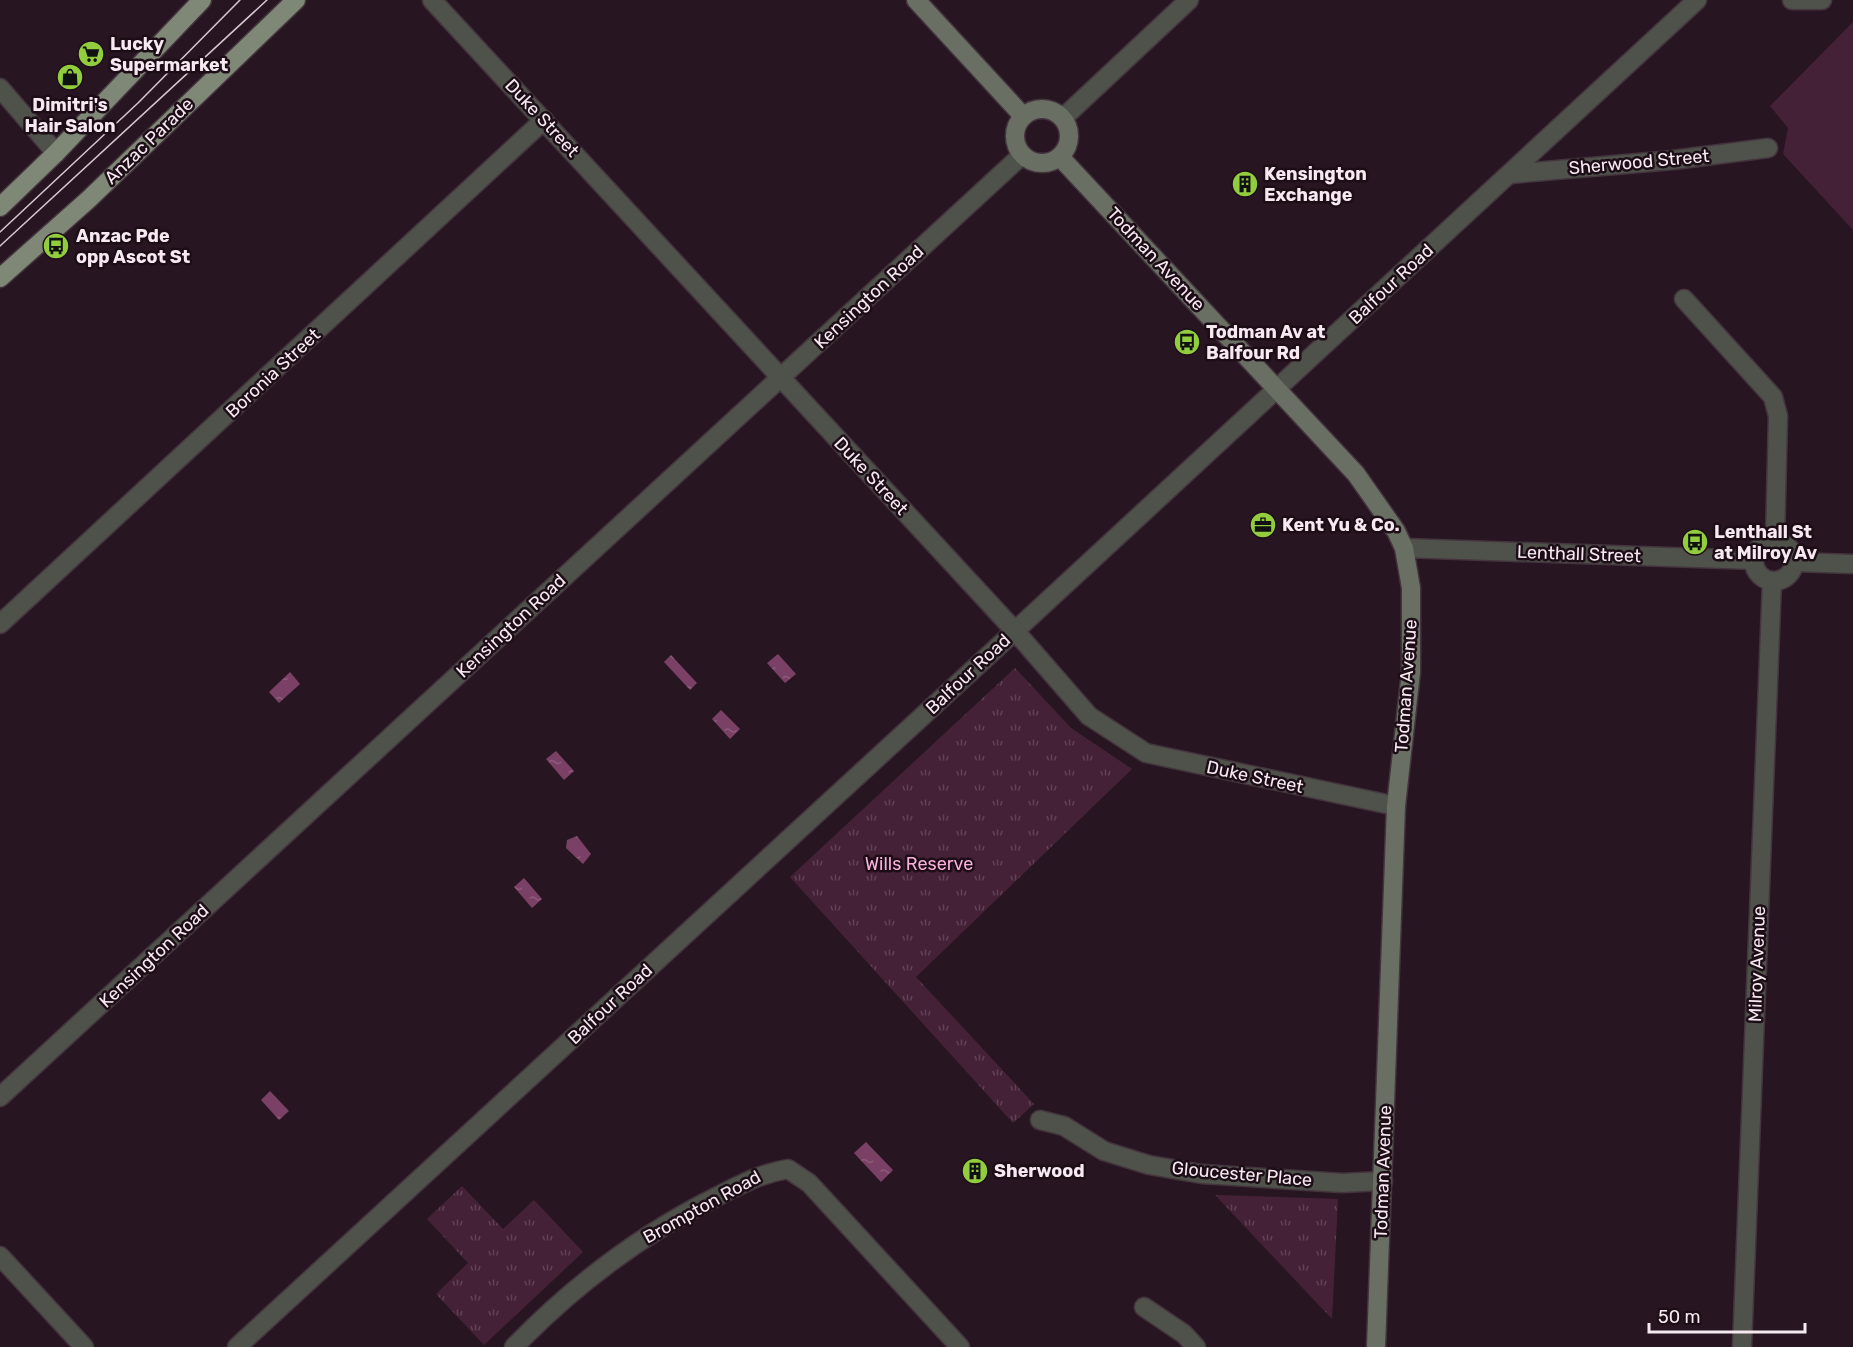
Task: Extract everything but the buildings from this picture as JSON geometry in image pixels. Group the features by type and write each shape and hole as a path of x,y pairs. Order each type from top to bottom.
{"main road":[{"path":"0,207 56,153 202,0"},
{"name":"Anzac Parade","path":"0,278 97,191 296,0"},
{"path":"916,0 1023,116"},
{"path":"1039,109 1056,112 1063,118 1070,134 1066,150 1060,157 1045,164 1037,163 1022,155 1017,148 1015,131 1023,116 1039,109"},
{"name":"Todman Avenue","path":"1060,157 1372,494 1390,519 1404,548 1411,588 1411,672 1396,806 1376,1347"}],"street":[{"name":"Duke Street","path":"432,0 1015,631 1089,716 1146,753 1396,806"},
{"path":"1063,118 1189,0"},
{"name":"Balfour Road","path":"237,1347 1697,0"},
{"path":"1792,0 1822,0"},
{"path":"0,88 56,153"},
{"name":"Boronia Street","path":"0,624 544,120"},
{"name":"Sherwood Street","path":"1510,174 1673,160 1768,148"},
{"name":"Kensington Road","path":"0,1097 1022,155"},
{"path":"1684,298 1773,397 1778,416 1775,541"},
{"path":"1775,541 1790,550 1794,562 1785,578 1772,581 1761,576 1754,560 1758,548 1775,541"},
{"name":"Lenthall Street","path":"1404,548 1754,560"},
{"path":"1794,562 1853,564"},
{"name":"Milroy Avenue","path":"1743,1347 1772,581"},
{"name":"Gloucester Place","path":"1040,1120 1064,1126 1104,1151 1160,1167 1203,1174 1342,1183 1383,1181"},
{"name":"Brompton Road","path":"514,1347 549,1312 653,1231 766,1172 788,1169 809,1183 960,1347"},
{"path":"0,1256 84,1347"},
{"path":"1144,1307 1184,1335 1196,1347"}],"green space":[{"path":"1853,22 1853,230 1783,154 1788,128 1770,106"},
{"name":"Wills Reserve","path":"1015,668 1071,728 1132,769 916,977 1034,1104 1013,1123 790,877"},
{"path":"462,1186 503,1229 534,1200 583,1252 484,1345 436,1294 468,1263 427,1219"},
{"path":"1215,1195 1338,1199 1332,1319"}],"water":[{"path":"778,654 796,674 785,683 767,663"},
{"path":"671,655 697,683 690,690 664,662"},
{"path":"290,672 300,684 279,703 269,692"},
{"path":"721,710 740,729 730,739 712,719"},
{"path":"556,751 574,771 564,780 546,759"},
{"path":"577,836 591,854 583,864 566,848 567,840"},
{"path":"524,878 542,899 532,908 514,887"},
{"path":"270,1091 289,1111 279,1120 261,1100"},
{"path":"866,1142 893,1170 881,1182 854,1153"}],"tram line":[{"path":"0,232 138,103 240,0"},
{"path":"0,246 267,0"}],"place":[{"name":"Lucky Supermarket","path":"91,54"},
{"name":"Dimitri's Hair Salon","path":"70,77"},
{"name":"Kensington Exchange","path":"1245,184"},
{"name":"Anzac Pde opp Ascot St","path":"56,246"},
{"name":"Todman Av at Balfour Rd","path":"1187,342"},
{"name":"Kent Yu & Co.","path":"1263,525"},
{"name":"Lenthall St at Milroy Av","path":"1695,542"},
{"name":"Sherwood","path":"975,1171"}]}
